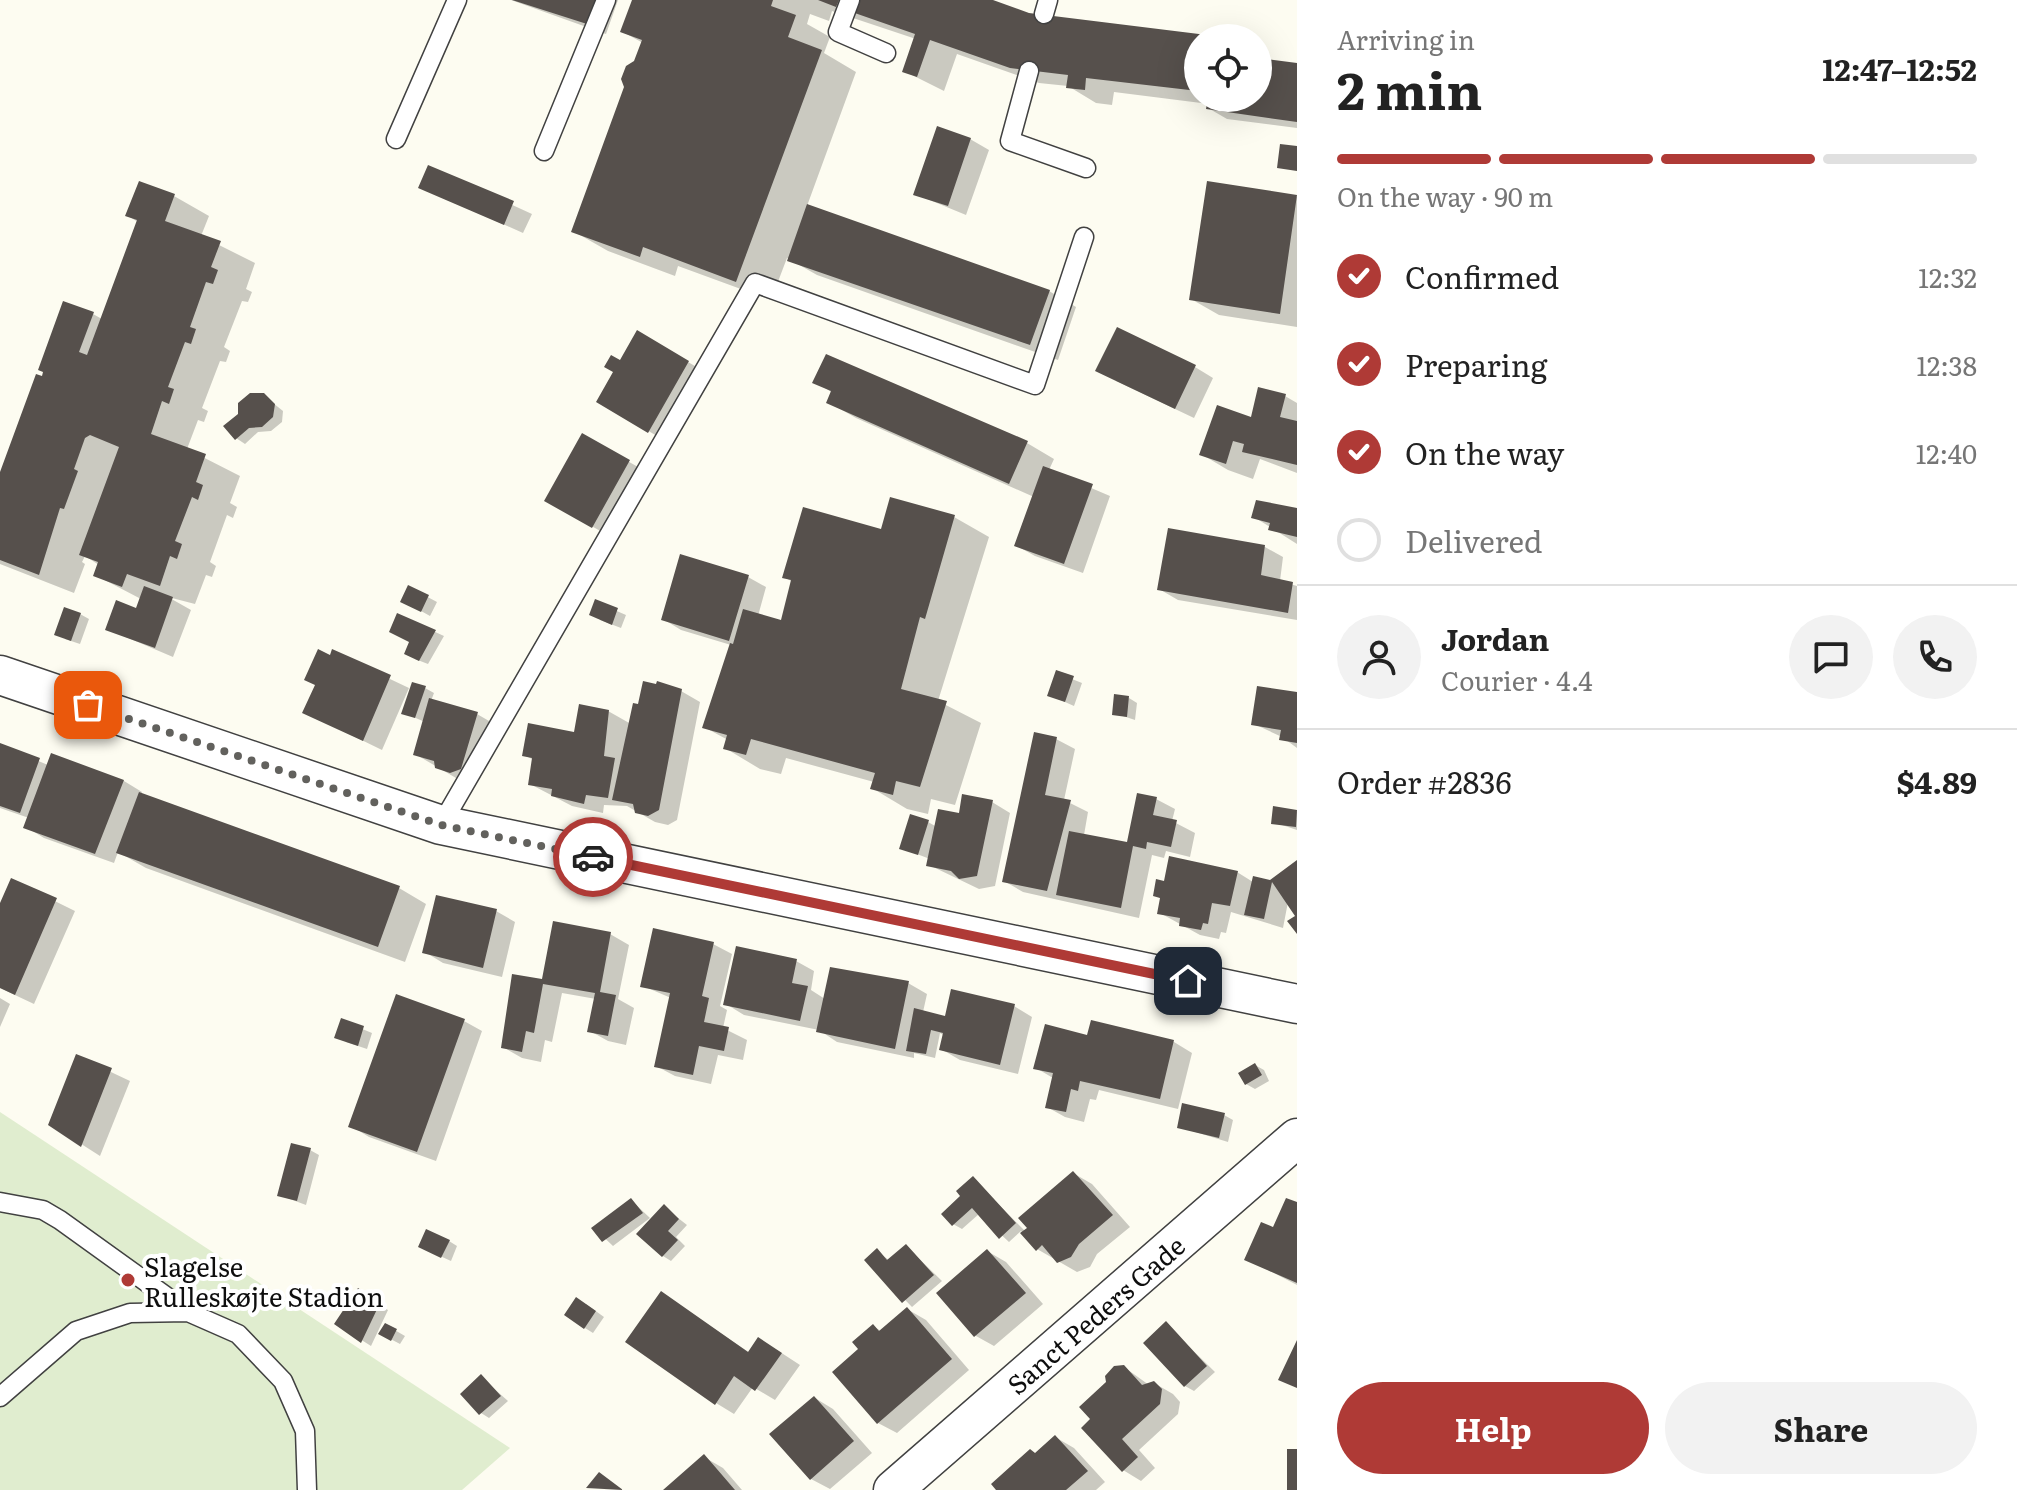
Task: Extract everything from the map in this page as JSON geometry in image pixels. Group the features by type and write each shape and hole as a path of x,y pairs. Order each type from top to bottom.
{"street":[{"path":"0,675 441,825 1297,1004"},
{"name":"Sanct Peders Gade","path":"893,1490 1297,1138"}],"lane":[{"path":"396,139 457,0"},
{"path":"544,151 606,0"},
{"path":"850,0 838,32 886,53"},
{"path":"1029,71 1010,141 1086,168"},
{"path":"441,825 755,283 1035,385 1084,237"},
{"path":"0,1202 43,1210 188,1312 238,1334 283,1381 305,1431 307,1490"},
{"path":"0,1397 76,1331 130,1313 188,1312"}],"green space":[{"name":"Slagelse Rulleskøjte Stadion","path":"0,1112 510,1448 462,1490 0,1490"}],"building":[{"path":"512,0 596,0 587,24"},
{"path":"632,0 773,0 771,6 796,15 788,37 822,50 736,282 643,247 640,257 571,232 624,87 621,79 626,66 634,61 642,40 620,32"},
{"path":"818,0 839,0 836,7"},
{"path":"853,0 993,0 1029,13 1184,32 1184,89 1086,78 1085,90 1066,88 1068,75 1010,68 930,40 917,77 902,72 915,34 849,11"},
{"path":"1272,60 1297,63 1297,122 1227,112 1272,112"},
{"path":"937,126 971,138 948,206 913,195"},
{"path":"1280,144 1297,146 1297,171 1277,168"},
{"path":"428,165 514,201 504,225 418,188"},
{"path":"139,181 175,194 165,221 221,241 211,267 218,270 213,284 206,282 190,327 196,329 191,344 185,342 168,387 174,389 169,404 162,401 151,434 206,454 196,482 203,485 198,500 192,497 175,541 182,544 177,559 170,556 160,586 127,574 122,587 93,576 98,562 79,555 119,447 90,435 85,438 74,469 78,471 64,509 60,508 39,575 0,560 0,472 36,374 42,376 43,372 38,370 63,301 94,312 79,352 87,355 137,220 125,216"},
{"path":"1207,181 1297,195 1280,314 1189,300"},
{"path":"807,204 1050,290 1030,345 787,261"},
{"path":"1117,327 1196,365 1175,409 1095,371"},
{"path":"637,330 689,361 648,433 596,402 613,372 604,367 611,355 620,360"},
{"path":"826,354 1028,441 1009,484 826,403 831,391 812,383"},
{"path":"1258,387 1286,394 1280,417 1297,421 1297,465 1242,452 1244,444 1233,441 1226,464 1199,455 1217,405 1251,417"},
{"path":"250,393 264,393 275,404 273,417 262,427 249,428 235,440 223,426 238,414 238,403"},
{"path":"582,433 630,460 592,528 544,501"},
{"path":"1043,466 1093,484 1064,564 1014,546"},
{"path":"890,497 955,515 925,619 920,617 901,689 947,701 920,787 896,781 893,795 870,789 875,773 751,739 746,755 723,749 727,735 702,728 730,643 733,644 743,609 781,620 791,580 782,578 803,507 881,529"},
{"path":"1256,500 1297,508 1297,537 1268,530 1270,523 1251,518"},
{"path":"1168,528 1265,545 1261,575 1293,582 1288,613 1157,590"},
{"path":"680,554 749,575 729,641 661,620"},
{"path":"408,585 429,595 421,612 400,602"},
{"path":"144,586 173,597 155,648 105,630 116,600 136,608"},
{"path":"595,599 618,608 612,625 589,615"},
{"path":"64,607 81,613 71,641 54,635"},
{"path":"397,613 436,630 419,661 404,654 409,642 389,632"},
{"path":"318,649 330,655 332,649 391,675 363,741 302,713 315,685 304,680"},
{"path":"1056,670 1074,676 1065,702 1047,696"},
{"path":"643,681 656,684 657,681 682,689 659,810 648,816 635,813 633,804 612,800 633,703 638,704"},
{"path":"412,682 426,686 415,718 401,714"},
{"path":"1257,686 1297,692 1297,743 1279,740 1281,730 1251,725"},
{"path":"1114,694 1129,696 1127,717 1112,715"},
{"path":"429,698 478,712 461,769 450,773 435,768 434,761 413,755"},
{"path":"579,704 609,710 604,756 615,758 608,798 586,795 584,804 551,796 552,789 528,785 532,758 522,756 528,723 574,732"},
{"path":"1034,732 1057,737 1045,795 1071,800 1047,891 1002,882"},
{"path":"0,743 40,758 20,813 0,806"},
{"path":"51,753 124,780 95,854 23,828"},
{"path":"139,792 400,886 378,947 116,853"},
{"path":"1137,793 1157,797 1153,815 1177,820 1171,847 1147,842 1146,849 1133,846 1121,908 1056,895 1069,831 1127,842"},
{"path":"962,794 993,800 977,876 959,879 951,871 926,866 938,809 959,813"},
{"path":"1273,806 1297,810 1296,827 1271,824"},
{"path":"910,814 929,820 918,855 899,849"},
{"path":"1169,856 1238,871 1230,906 1212,903 1208,924 1203,923 1201,930 1179,926 1180,918 1157,914 1160,898 1153,896 1156,879 1164,881"},
{"path":"1297,860 1297,934 1287,921 1295,916 1272,882 1264,919 1244,915 1253,876 1270,880"},
{"path":"11,878 57,898 15,995 0,988 0,903"},
{"path":"436,895 497,909 483,968 422,953"},
{"path":"553,921 611,932 600,992 616,995 608,1036 587,1032 595,993 543,984 534,1033 526,1031 522,1052 501,1048 512,974 542,979"},
{"path":"653,928 714,942 702,996 709,998 704,1022 729,1027 724,1051 699,1046 693,1075 654,1067 670,993 640,987"},
{"path":"736,946 797,959 792,983 808,986 800,1021 723,1005"},
{"path":"830,967 909,981 895,1049 816,1032"},
{"path":"951,989 1015,1004 1000,1065 939,1050 943,1033 931,1030 926,1054 906,1051 914,1008 945,1016"},
{"path":"396,994 465,1019 417,1152 348,1127"},
{"path":"341,1018 364,1026 358,1046 334,1038"},
{"path":"1091,1020 1174,1040 1160,1099 1080,1081 1078,1091 1071,1089 1066,1112 1045,1108 1053,1073 1033,1069 1045,1024 1087,1035"},
{"path":"76,1054 112,1068 81,1147 48,1125"},
{"path":"1255,1063 1262,1075 1245,1085 1238,1073"},
{"path":"1182,1103 1225,1113 1219,1138 1177,1128"},
{"path":"291,1143 311,1148 297,1201 277,1196"},
{"path":"1073,1171 1113,1215 1079,1244 1071,1257 1057,1263 1042,1245 1036,1251 1020,1233 1027,1228 1018,1218"},
{"path":"973,1176 1016,1223 999,1239 972,1208 952,1226 941,1214 960,1196 956,1191"},
{"path":"631,1198 643,1213 602,1242 591,1228"},
{"path":"1286,1198 1297,1202 1297,1283 1244,1260 1261,1222 1273,1227"},
{"path":"664,1204 679,1219 668,1231 678,1240 662,1257 636,1234"},
{"path":"426,1229 450,1240 441,1258 418,1247"},
{"path":"906,1244 934,1275 902,1303 864,1260 877,1248 887,1260"},
{"path":"987,1249 1026,1293 974,1337 936,1293"},
{"path":"358,1288 380,1303 361,1343 334,1324"},
{"path":"661,1291 748,1352 758,1337 782,1353 755,1391 734,1376 715,1405 625,1342"},
{"path":"576,1297 596,1311 584,1329 564,1315"},
{"path":"907,1307 952,1359 877,1424 832,1372 858,1349 852,1342 873,1324 879,1331"},
{"path":"1166,1321 1207,1366 1184,1387 1143,1343"},
{"path":"385,1323 397,1329 391,1341 378,1334"},
{"path":"1297,1340 1297,1388 1278,1380"},
{"path":"1124,1365 1142,1385 1154,1381 1162,1389 1160,1404 1122,1439 1138,1457 1122,1472 1081,1428 1090,1419 1079,1407 1106,1382 1105,1376 1114,1366"},
{"path":"481,1374 501,1396 479,1415 460,1394"},
{"path":"814,1396 854,1441 810,1480 769,1434"},
{"path":"1055,1435 1088,1471 1066,1490 996,1490 991,1484 1030,1449 1035,1453"},
{"path":"1287,1449 1297,1449 1297,1490 1287,1490"},
{"path":"704,1454 735,1490 663,1490"},
{"path":"599,1472 623,1490 586,1488"}],"way so far":[{"path":"88,705 441,825 593,857"}],"place":[{"name":"Slagelse Rulleskøjte Stadion","path":"128,1280"}],"route":[{"path":"593,857 1188,981"}]}
